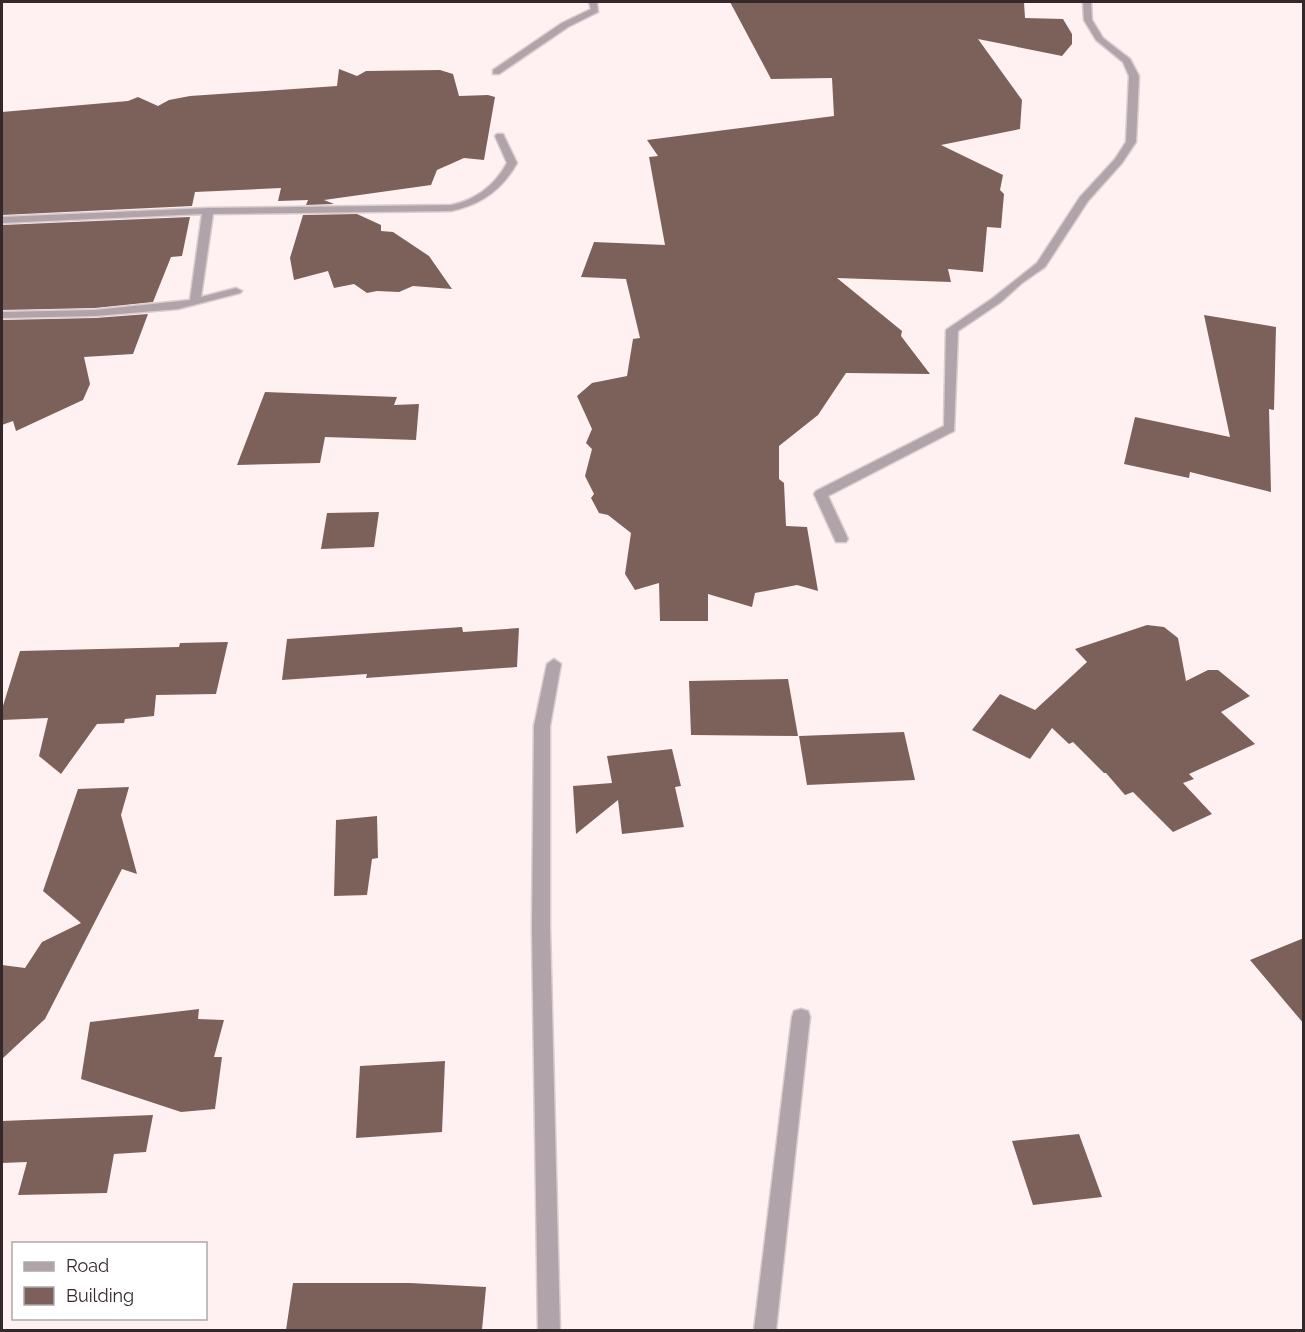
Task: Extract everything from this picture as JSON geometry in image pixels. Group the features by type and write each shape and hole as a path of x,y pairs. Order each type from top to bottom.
{"street":[{"path":"496,72 566,25 596,9 593,2"},
{"path":"841,539 821,494 950,429 952,330 997,300 1041,265 1084,199 1119,160 1131,141 1134,75 1127,61 1100,40 1088,20 1087,2"},
{"path":"2,220 208,211 451,208 469,205 505,179 512,163 500,136"},
{"path":"195,301 208,211"},
{"path":"2,315 95,313 178,306 236,291"},
{"path":"549,1330 541,929 542,726 554,664"},
{"path":"765,1330 801,1017"}],"building":[{"path":"730,2 1024,2 1025,18 1063,19 1072,34 1072,44 1062,56 978,39 1022,100 1020,129 941,145 1003,175 1000,190 1004,194 1001,228 987,227 983,272 948,269 951,282 837,278 902,331 901,336 930,374 846,373 818,415 779,446 779,479 784,483 786,526 807,527 818,591 797,585 755,593 752,607 708,594 708,621 660,621 659,583 635,590 625,574 631,533 608,515 599,513 591,498 594,494 585,476 592,449 586,443 592,429 577,396 592,383 627,376 633,339 640,338 626,279 581,277 594,242 665,245 649,157 658,156 647,140 834,116 832,78 771,79"},
{"path":"339,69 357,76 366,71 440,70 453,74 459,96 488,95 495,97 484,160 464,158 437,170 431,185 324,200 334,204 306,205 308,200 278,201 281,188 195,192 192,206 2,215 2,112 128,101 138,97 158,106 169,100 190,96 337,86"},
{"path":"357,214 381,225 381,231 393,232 429,256 452,289 413,286 399,292 367,293 354,284 334,288 328,271 294,280 290,258 303,215"},
{"path":"190,217 182,256 171,257 153,302 95,308 2,310 2,225"},
{"path":"148,314 133,354 84,357 90,384 83,400 16,431 13,421 2,425 2,320 95,318"},
{"path":"1204,315 1276,327 1274,410 1269,409 1271,492 1190,472 1189,478 1124,464 1135,417 1230,437"},
{"path":"265,392 397,397 394,405 419,404 416,440 325,437 320,463 237,465"},
{"path":"379,512 374,547 321,549 327,513"},
{"path":"1147,625 1164,627 1178,638 1186,681 1208,670 1218,670 1250,696 1221,712 1255,744 1189,774 1194,779 1183,783 1212,814 1173,832 1133,792 1125,795 1106,773 1073,742 1069,744 1052,728 1030,759 972,730 1000,694 1035,710 1087,662 1075,649"},
{"path":"462,627 463,632 519,628 517,667 366,678 367,674 282,680 287,639"},
{"path":"228,642 216,694 156,695 154,716 125,719 124,723 97,724 61,774 39,756 48,718 2,720 2,709 20,651 179,647 180,643"},
{"path":"788,679 798,736 691,735 689,681"},
{"path":"904,732 915,780 807,785 799,736"},
{"path":"672,749 681,786 675,787 684,827 622,834 618,800 576,834 573,786 612,783 607,756"},
{"path":"129,787 121,815 137,874 122,869 45,1019 2,1059 2,965 25,968 42,942 81,923 43,891 78,789"},
{"path":"377,816 378,858 372,859 367,895 334,896 336,820"},
{"path":"1304,938 1304,1024 1250,960"},
{"path":"199,1009 198,1019 224,1020 214,1057 222,1057 215,1109 181,1112 81,1079 90,1022"},
{"path":"445,1061 442,1132 356,1138 360,1066"},
{"path":"153,1115 146,1152 114,1154 107,1193 18,1195 27,1162 2,1163 2,1121"},
{"path":"1079,1134 1102,1197 1033,1205 1012,1141"},
{"path":"293,1283 410,1283 486,1287 482,1330 286,1330"}]}
